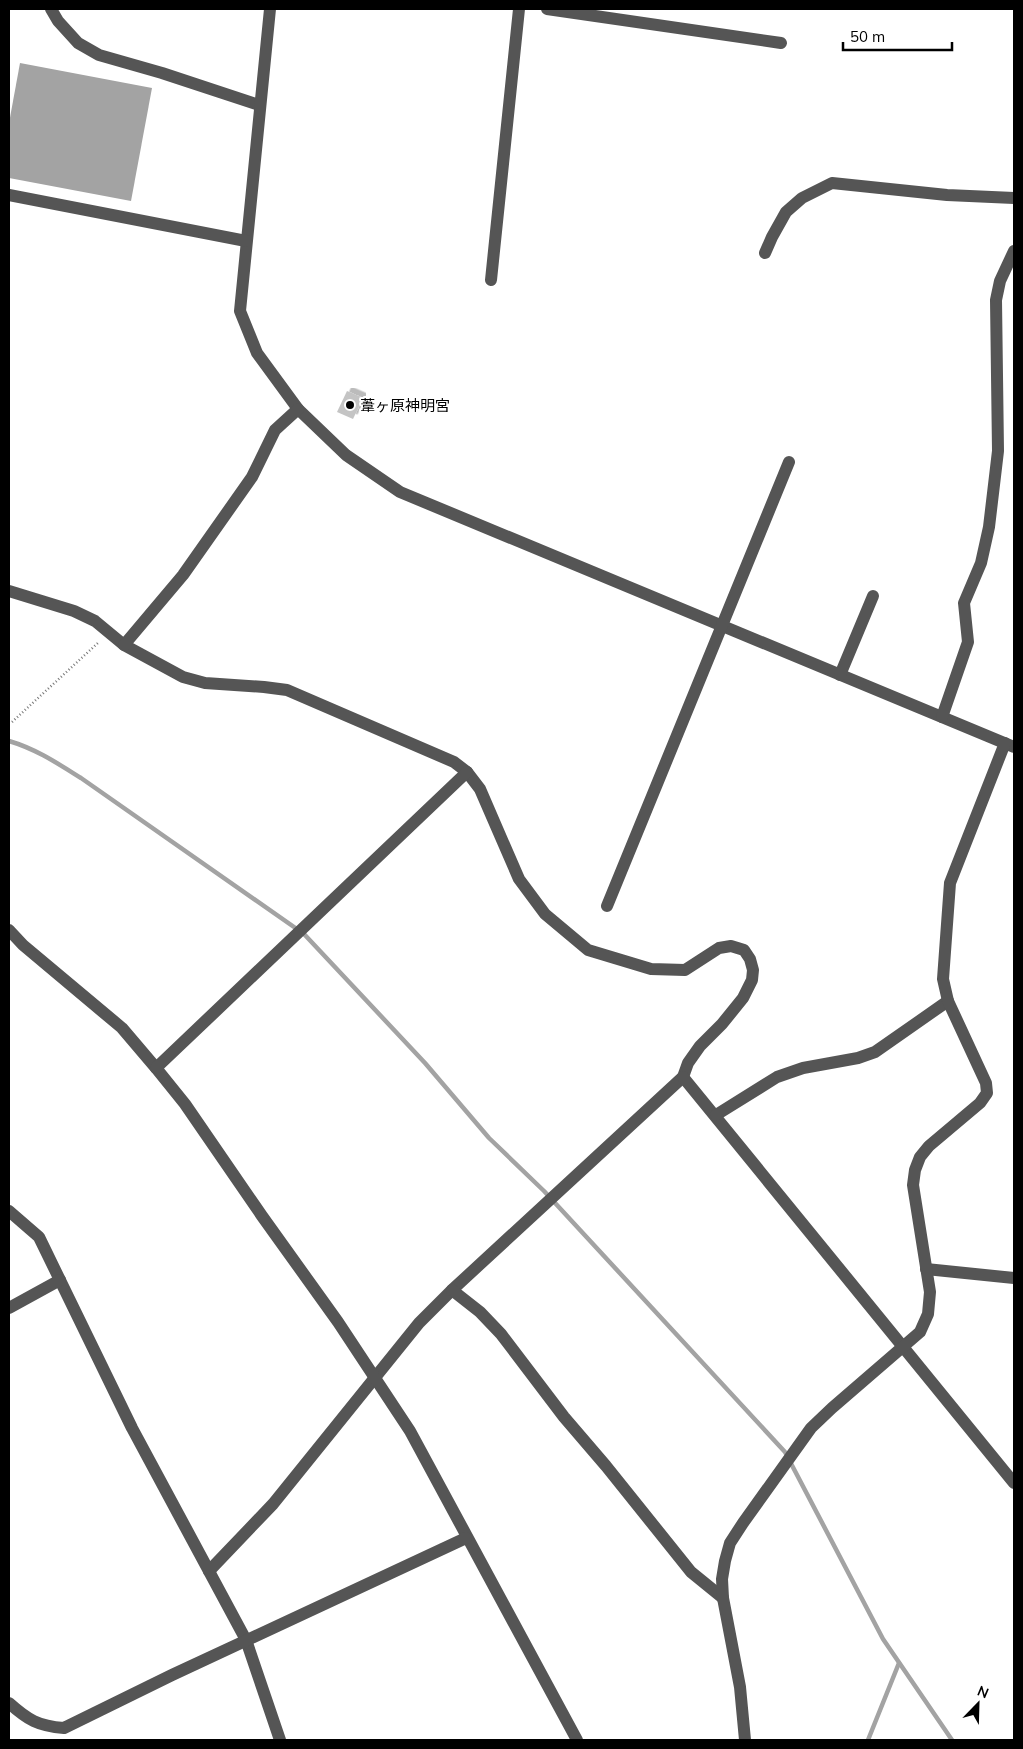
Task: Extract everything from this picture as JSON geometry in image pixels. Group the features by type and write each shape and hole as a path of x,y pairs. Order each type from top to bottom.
{"street":[{"path":"50,9 78,43 99,55 162,73 259,105"},
{"path":"270,9 240,311 257,353 298,409 346,455 400,492 1010,745 950,883 943,979 948,1001 986,1083 986,1093 980,1103 929,1146 920,1157 915,1170 913,1185 930,1292 928,1314 920,1332 811,1428 730,1543 722,1579 723,1598 740,1687 745,1740"},
{"path":"490,280 519,9"},
{"path":"547,9 781,43"},
{"path":"765,253 786,212 802,198 832,183 947,195 1014,198"},
{"path":"9,195 246,241"},
{"path":"942,717 968,642 964,603 981,563 989,527 998,451 996,300 1000,281 1014,251"},
{"path":"124,645 183,575 252,476 275,430 298,409"},
{"path":"607,906 789,462"},
{"path":"9,590 95,621 124,645 183,677 205,683 287,690 454,762 467,772 480,789 519,879 546,914 588,950 651,969 685,970 719,948 731,946 744,950 750,959 753,970 752,980 742,998 722,1024 700,1046 688,1063 683,1077 452,1290 419,1323 273,1504 209,1571"},
{"path":"840,675 873,596"},
{"path":"156,1068 467,772"},
{"path":"9,930 22,945 122,1028 156,1068 185,1104 338,1322 410,1431 466,1538 577,1740"},
{"path":"716,1115 777,1077 803,1068 858,1058 875,1052 948,1001"},
{"path":"683,1077 716,1115 1014,1483"},
{"path":"9,1211 39,1237 132,1428 246,1640 280,1740"},
{"path":"926,1269 1014,1277"},
{"path":"9,1308 60,1280"},
{"path":"452,1290 480,1312 501,1334 564,1418 606,1466 691,1572 723,1598"},
{"path":"9,1703 24,1716 39,1723 46,1726 64,1728 246,1640 466,1538"}],"path":[{"path":"12,722 109,633"}],"shaded area":[{"path":"20,63 152,88 131,201 9,178 9,123"}],"building":[{"name":"葦ヶ原神明宮","path":"347,391 363,398 353,419 337,412"}],"waterway":[{"path":"9,741 37,752 81,778 304,934 425,1063 489,1138 544,1191 785,1452 883,1639 952,1740"},
{"path":"868,1740 899,1663"}],"place":[{"name":"葦ヶ原神明宮","path":"350,405"}]}
